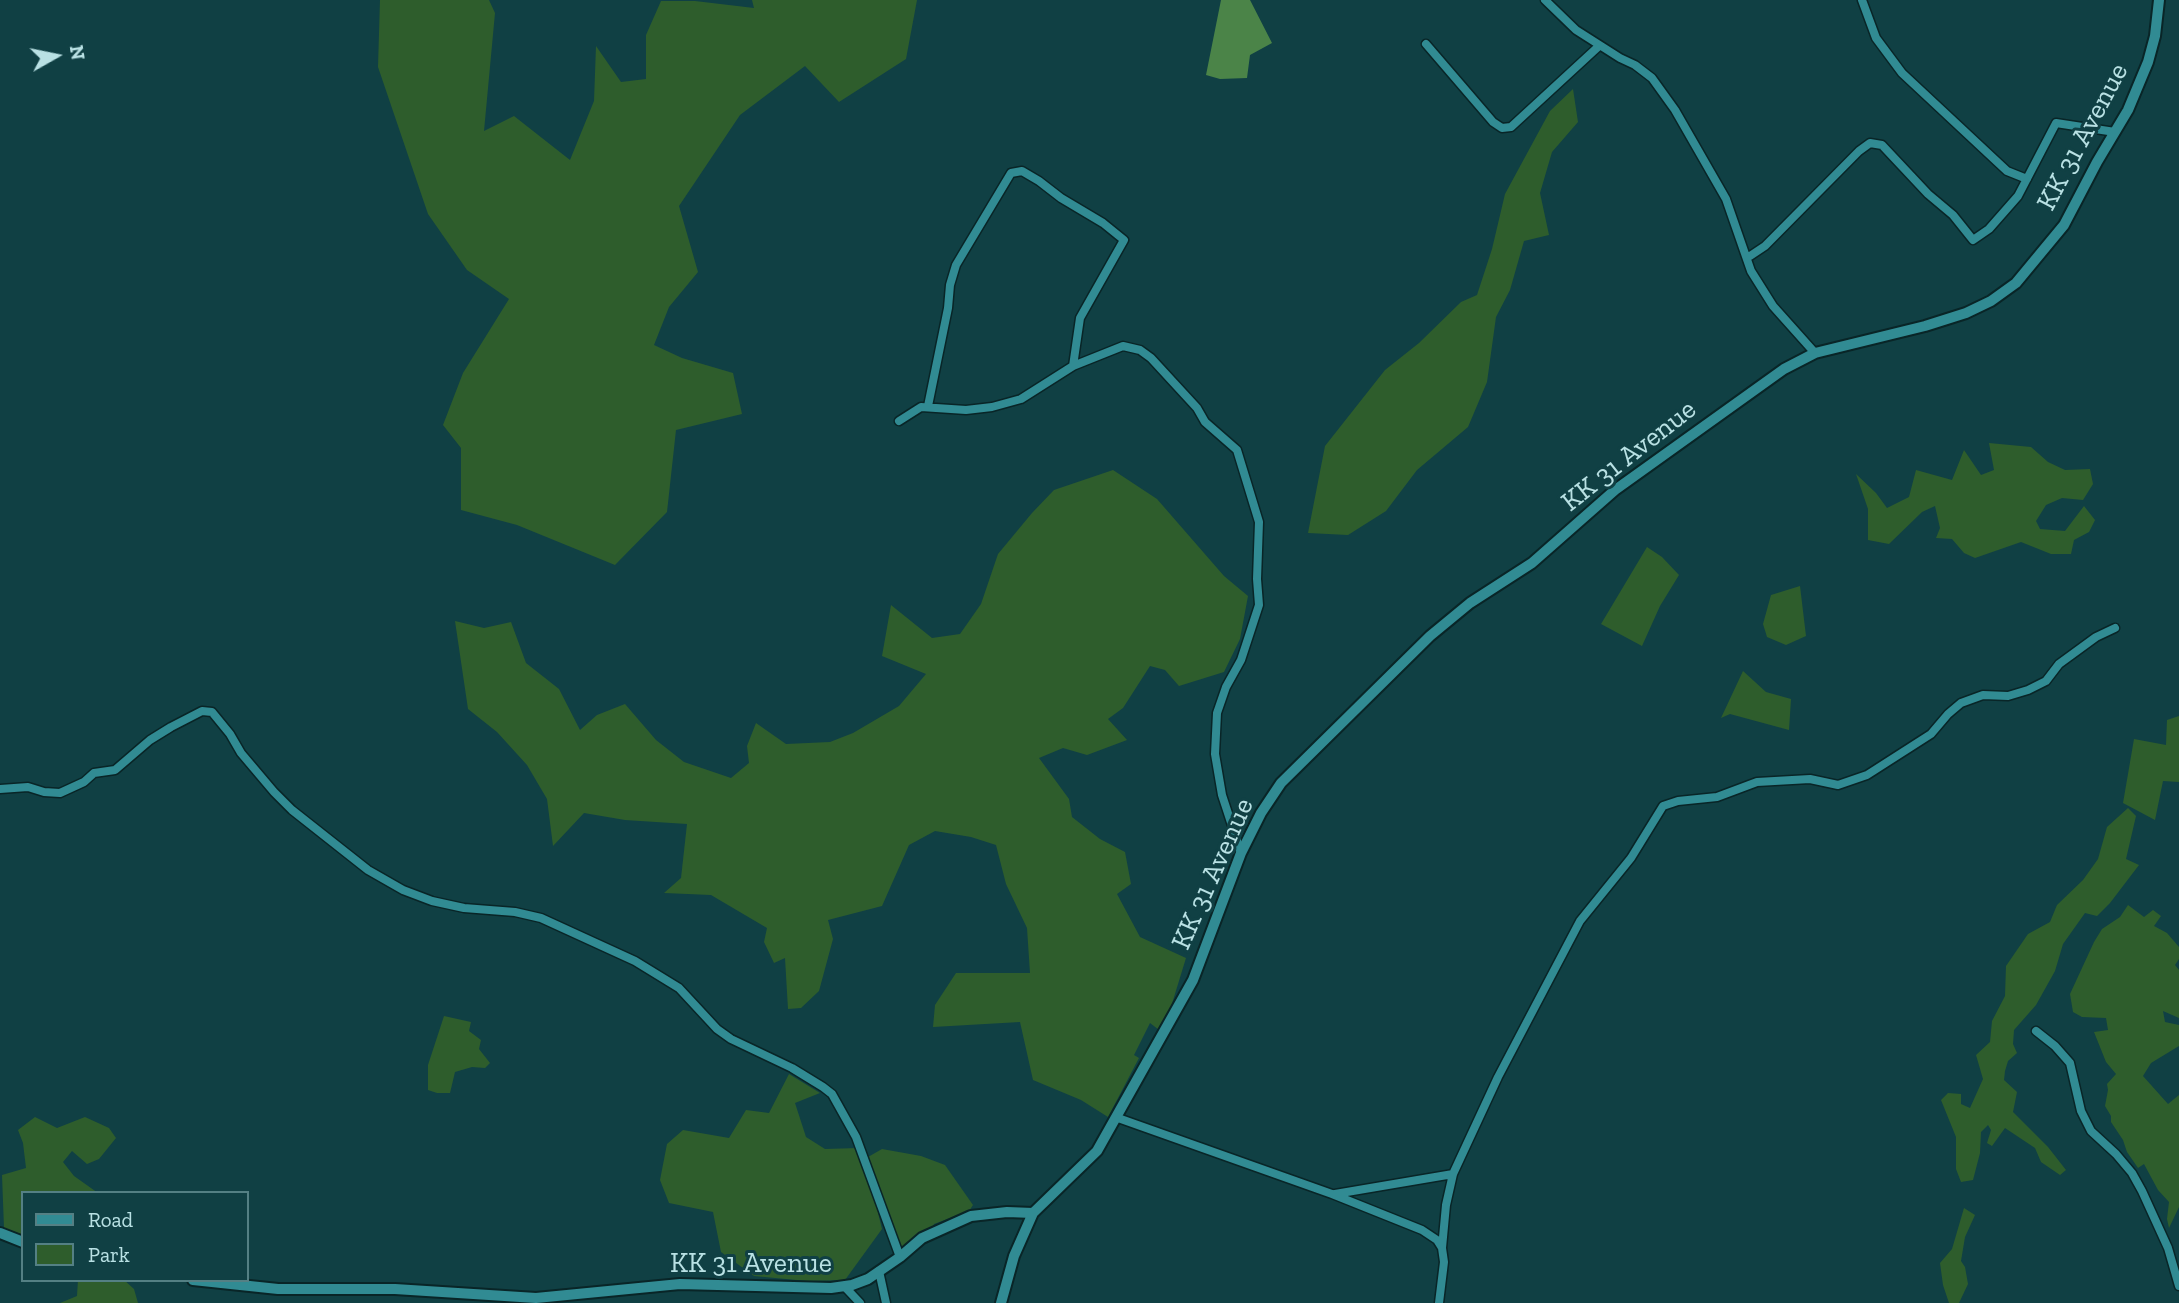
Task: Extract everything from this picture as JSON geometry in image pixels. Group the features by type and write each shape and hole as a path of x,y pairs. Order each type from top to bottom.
{"main road":[{"name":"KK 31 Avenue","path":"212,1282 278,1289 395,1289 536,1301 680,1284 844,1286 860,1282 879,1271 922,1238 971,1216 1007,1212 1034,1213 1097,1151 1118,1118 1150,1054 1193,980 1241,853 1261,813 1281,783 1430,636 1470,603 1532,563 1615,490 1784,369 1815,353 1966,313 1991,301 2024,274 2064,225 2128,110 2148,62 2155,36 2159,0"},
{"path":"1000,1303 1014,1256 1034,1213"},
{"path":"0,1233 21,1241"}],"street":[{"path":"1545,0 1576,30 1635,65 1651,78 1675,110 1726,199 1751,271 1773,306 1815,353"},
{"path":"1862,0 1876,38 1902,73 2007,171 2027,179"},
{"path":"1426,44 1493,122 1502,128 1511,127 1599,46"},
{"path":"1750,256 1765,246 1870,143 1882,145 1928,194 1953,215 1973,240 1989,229 2018,195 2056,123 2115,132"},
{"path":"928,406 956,265 1012,173 1022,171 1103,223 1124,240 1080,318 1073,366"},
{"path":"899,421 921,407 966,410 992,408 1021,399 1073,366 1123,346 1140,350 1151,358 1196,408 1205,422 1237,450 1259,522 1259,605 1241,660 1226,687 1217,713 1215,754 1222,795 1241,853"},
{"path":"1439,1303 1446,1205 1453,1174 1560,954 1580,922 1631,858 1663,806 1678,801 1717,797 1757,782 1810,779 1838,785 1867,775 1931,734 1961,703 1983,695 2008,696 2028,690 2046,681 2059,664 2096,637 2115,628"},
{"path":"0,789 28,787 60,793 84,782 94,773 115,771 150,740 171,727 202,711 212,712 241,753 274,792 292,810 368,870 403,890 432,901 541,918 635,961 679,988 717,1029 731,1039 792,1068 823,1087 837,1102 856,1137 900,1257"},
{"path":"2036,1031 2070,1063 2081,1111 2091,1131 2132,1173 2168,1248 2179,1286"},
{"path":"1118,1118 1332,1194 1422,1230 1437,1240 1442,1248"},
{"path":"1332,1194 1453,1174"},
{"path":"879,1271 886,1303"},
{"path":"844,1286 860,1303"}],"green space":[{"path":"380,0 489,0 495,13 484,131 514,116 570,160 594,101 596,46 621,82 646,79 646,35 661,1 695,1 754,8 752,0 917,0 906,59 839,102 805,66 740,115 679,206 698,272 669,307 654,345 682,358 733,373 742,414 676,430 667,512 615,565 517,525 461,510 461,448 443,425 463,373 509,299 467,270 428,214 378,67"},
{"path":"1221,0 1250,0 1272,43 1250,55 1247,78 1220,79 1206,75"},
{"path":"1573,89 1578,122 1552,152 1540,193 1549,235 1524,241 1510,290 1496,317 1487,382 1468,427 1417,470 1386,511 1348,535 1308,533 1325,446 1385,370 1419,343 1461,302 1477,295 1492,249 1505,194 1550,111"},
{"path":"1989,443 2031,447 2048,462 2065,470 2090,469 2093,484 2083,500 2062,498 2046,505 2036,521 2040,529 2065,531 2084,506 2095,520 2089,532 2074,540 2071,554 2051,554 2021,542 1975,558 1964,553 1952,539 1936,538 1940,528 1935,506 1922,512 1889,544 1868,540 1868,509 1856,474 1887,508 1909,497 1916,470 1952,480 1964,450 1981,475 1994,470"},
{"path":"1113,470 1157,499 1224,576 1248,596 1240,639 1224,672 1179,686 1165,670 1150,666 1123,708 1108,719 1127,740 1087,755 1063,748 1039,758 1069,799 1072,817 1100,839 1125,852 1131,884 1117,894 1140,937 1186,958 1163,1033 1150,1023 1134,1055 1139,1058 1108,1117 1081,1100 1033,1080 1020,1022 933,1027 935,1005 956,973 1030,973 1027,928 1006,884 996,845 971,837 935,831 909,845 882,906 828,920 833,939 819,991 801,1008 788,1009 785,958 774,963 764,942 767,928 711,895 664,893 681,878 687,824 625,820 584,813 553,846 547,799 527,765 497,732 468,709 455,621 484,628 511,622 526,663 559,689 580,730 597,715 625,704 656,740 684,762 731,778 749,763 747,746 756,723 786,744 830,742 853,733 899,706 926,674 882,656 891,605 932,638 960,634 981,604 998,554 1032,513 1054,490"},
{"path":"1647,547 1662,557 1679,575 1660,606 1642,646 1601,624"},
{"path":"1800,586 1806,636 1786,645 1767,637 1763,624 1771,595"},
{"path":"1743,671 1766,692 1791,699 1789,730 1730,714 1721,718"},
{"path":"2179,716 2179,782 2163,781 2155,820 2123,803 2134,739 2166,745 2167,720"},
{"path":"2128,808 2136,816 2126,859 2139,865 2097,916 2085,913 2063,944 2055,971 2036,1005 2014,1030 2013,1044 2017,1053 2008,1061 2005,1071 2004,1080 2017,1092 2013,1112 2048,1147 2066,1170 2060,1175 2041,1162 2035,1148 2005,1128 1992,1146 1987,1143 1991,1130 1988,1125 1981,1132 1980,1153 1973,1180 1961,1182 1956,1169 1956,1137 1941,1100 1948,1093 1961,1094 1961,1104 1970,1108 1983,1079 1976,1055 1990,1042 1992,1021 2005,996 2006,966 2028,934 2050,922 2057,905 2083,880 2098,859 2107,827"},
{"path":"2128,905 2144,917 2153,910 2161,916 2154,926 2167,933 2179,947 2179,959 2175,965 2179,970 2179,1018 2163,1011 2165,1022 2179,1025 2179,1046 2151,1063 2143,1076 2168,1104 2179,1095 2179,1207 2169,1228 2169,1202 2158,1190 2144,1164 2138,1168 2127,1152 2105,1106 2107,1084 2116,1074 2106,1062 2094,1032 2108,1030 2106,1018 2082,1017 2073,1012 2070,994 2102,929 2120,917"},
{"path":"444,1016 471,1022 469,1031 481,1040 479,1049 490,1063 485,1068 472,1067 455,1072 450,1093 437,1093 428,1090 428,1065"},
{"path":"789,1074 820,1093 795,1103 806,1137 825,1149 859,1148 868,1172 882,1229 845,1280 807,1281 754,1276 721,1252 713,1212 669,1203 660,1180 667,1144 683,1130 729,1138 746,1110 769,1113"},
{"path":"35,1117 57,1128 85,1117 109,1128 116,1138 99,1159 87,1164 72,1151 63,1162 74,1176 95,1191 21,1191 21,1234 4,1228 2,1175 26,1168 23,1143 18,1130"},
{"path":"882,1149 921,1156 945,1165 973,1205 969,1211 934,1224 932,1230 899,1249 868,1157"},
{"path":"1964,1208 1975,1215 1965,1237 1961,1261 1968,1284 1959,1303 1949,1303 1940,1263 1952,1249"},
{"path":"78,1282 126,1282 134,1289 138,1303 60,1303 77,1296"}]}
